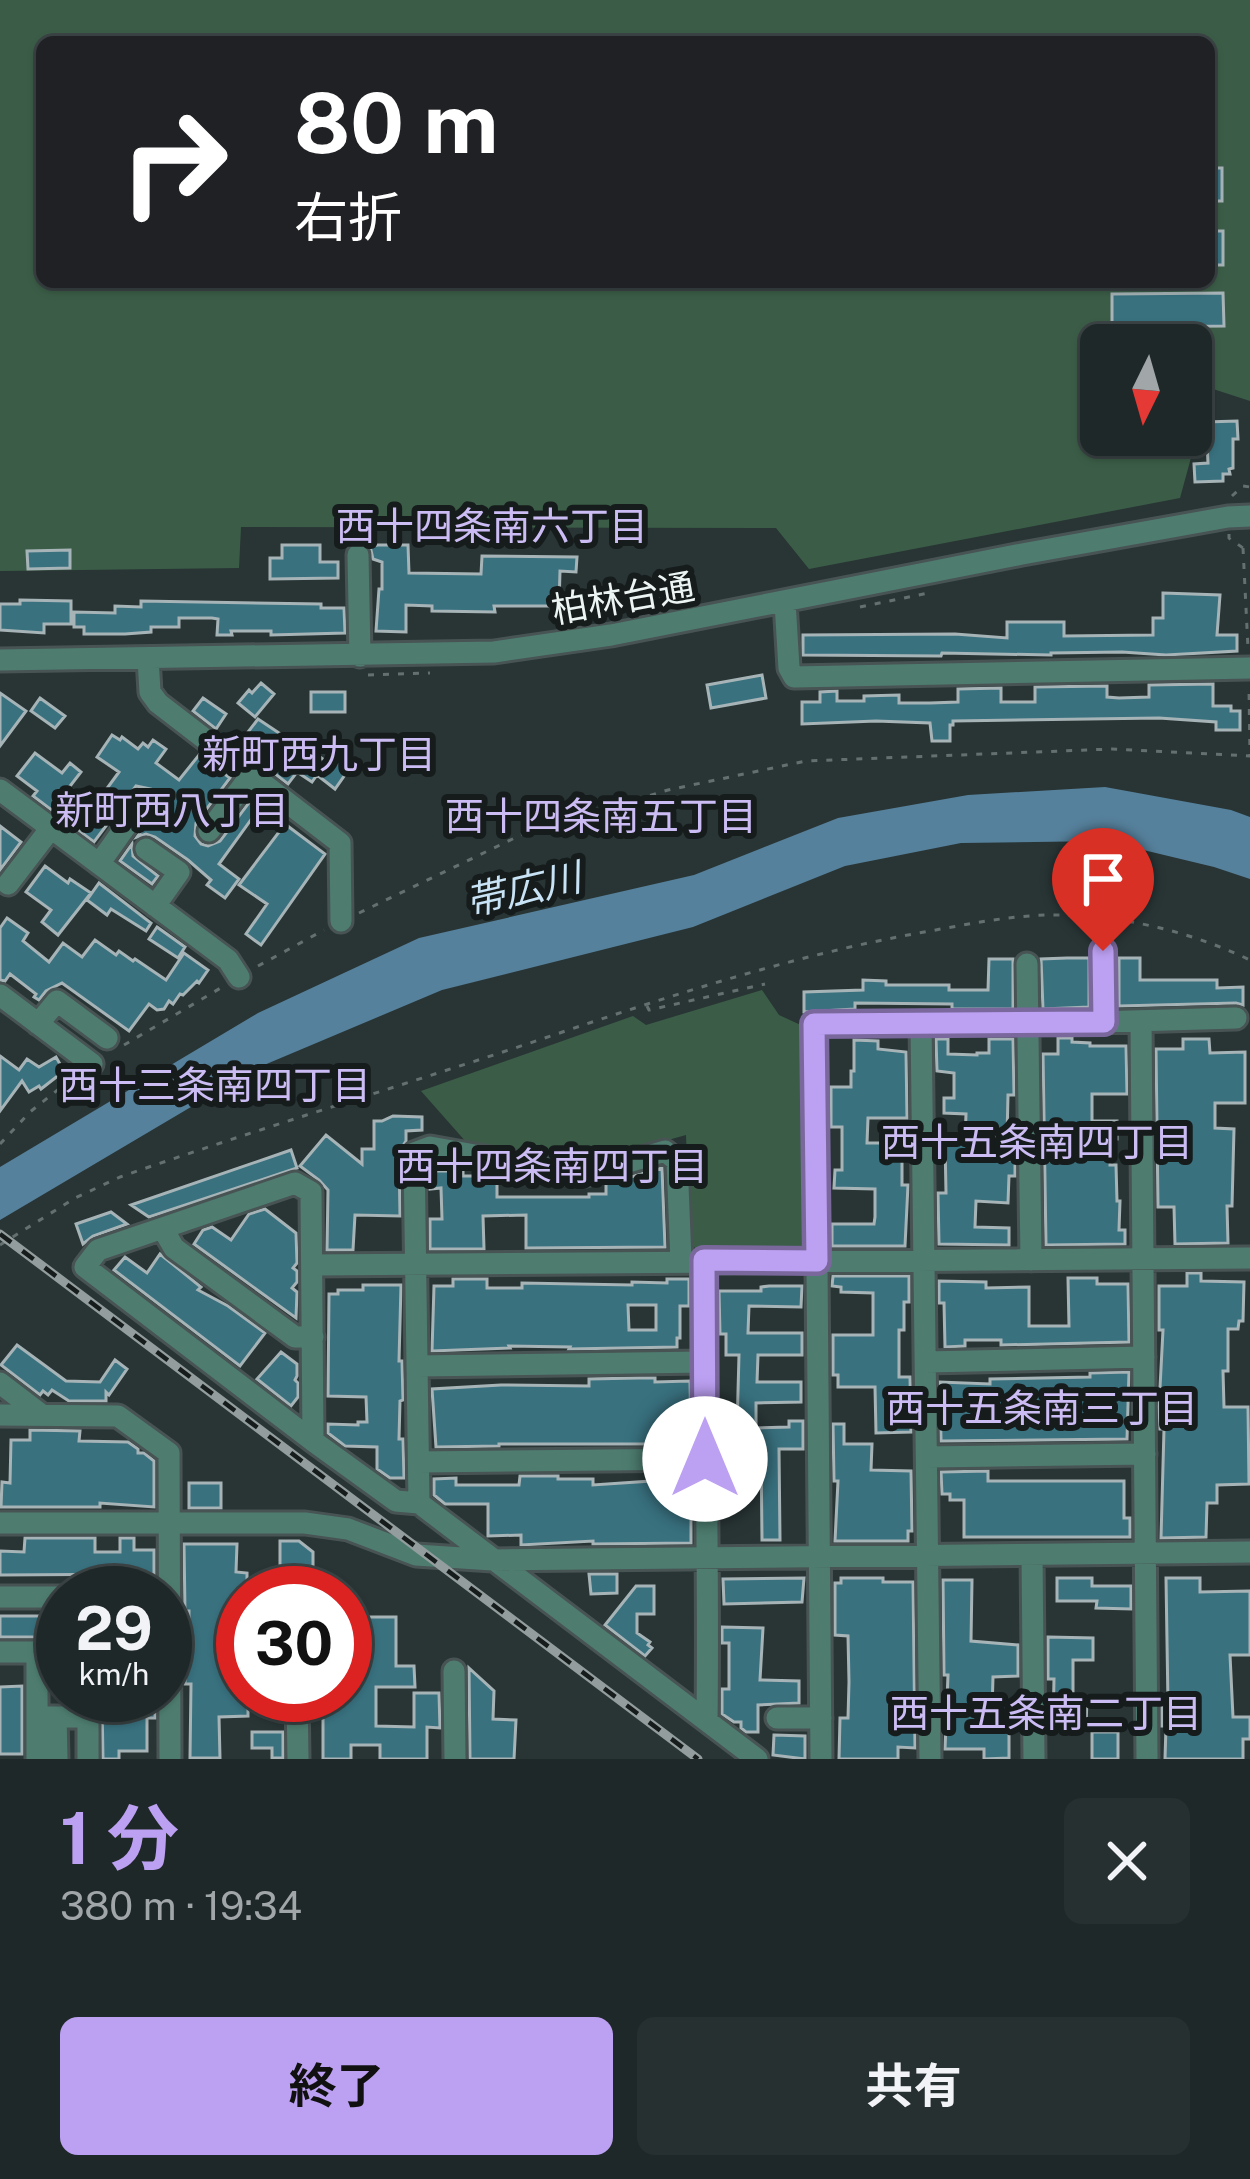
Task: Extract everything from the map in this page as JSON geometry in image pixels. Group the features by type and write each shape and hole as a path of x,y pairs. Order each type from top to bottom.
{"street":[{"name":"柏林台通","path":"0,660 360,656 556,645 1022,554 1250,516"},
{"path":"358,555 360,656"},
{"path":"785,602 789,668 794,677 1250,668"},
{"path":"148,658 150,692 158,703 340,843 341,921"},
{"path":"209,831 251,775"},
{"path":"0,790 228,960 239,977"},
{"path":"98,864 142,802"},
{"path":"8,884 51,828"},
{"path":"146,849 179,872 155,906"},
{"path":"1103,951 1104,1022"},
{"path":"1027,964 1031,1260"},
{"path":"0,995 92,1064"},
{"path":"38,1024 57,1001 107,1038"},
{"path":"821,1759 814,1024 1236,1018"},
{"path":"921,1022 930,1759"},
{"path":"1141,1022 1147,1759"},
{"path":"418,1503 414,1154 430,1147 585,1175 664,1151 677,1161 705,1362 707,1720"},
{"path":"313,1442 311,1192 295,1183 98,1250 85,1267 313,1442 396,1501 418,1503 757,1759"},
{"path":"163,1228 174,1248 295,1337 313,1337"},
{"path":"313,1265 1250,1258"},
{"path":"926,1362 1144,1357"},
{"path":"417,1366 705,1362"},
{"path":"0,1382 42,1415"},
{"path":"0,1415 118,1415 169,1453 167,1566"},
{"path":"927,1457 1145,1454"},
{"path":"418,1462 705,1459"},
{"path":"0,1523 305,1523 347,1529 416,1555 493,1560 1250,1552"},
{"path":"1032,1555 1034,1759"},
{"path":"0,1598 36,1598"},
{"path":"0,1652 36,1652"},
{"path":"454,1671 455,1759"},
{"path":"777,1718 821,1718"},
{"path":"37,1759 46,1722"},
{"path":"48,1722 56,1759"},
{"path":"88,1722 88,1759"},
{"path":"169,1722 170,1759"},
{"path":"297,1722 298,1759"}],"path":[{"path":"0,1144 30,1112 92,1064 341,921 527,832 668,790 806,761 1112,749 1250,755"},
{"path":"0,1245 75,1198 120,1178 700,986 846,946 1008,917 1049,915 1160,927 1250,960"},
{"path":"646,1004 649,1010 764,984"}],"green space":[{"path":"0,0 1250,0 1250,401 1212,389 1212,324 1080,324 1080,456 1191,456 1180,498 809,569 776,528 241,527 239,568 0,571"},
{"path":"762,990 779,1015 805,1027 810,1250 698,1251 690,1243 686,1135 585,1163 467,1143 421,1091 633,1016 646,1025"}],"water":[{"path":"1105,787 1250,817 1250,879 1106,841 961,843 845,866 693,927 442,990 257,1068 0,1220 0,1167 258,1013 419,938 694,875 838,818 968,795"}],"building":[{"path":"1215,168 1222,168 1222,201 1215,201"},
{"path":"1215,231 1223,231 1223,265 1215,265"},
{"path":"1223,293 1224,326 1112,324 1112,294"},
{"path":"1237,421 1233,468 1230,474 1223,474 1223,481 1195,482 1194,464 1208,463 1208,456 1212,456 1212,422"},
{"path":"282,545 320,545 320,562 338,562 338,578 270,579 270,558 282,558"},
{"path":"408,545 409,573 481,574 482,556 577,557 576,572 560,571 559,606 494,606 495,612 432,611 432,606 406,605 406,632 376,631 382,562 373,559 370,546"},
{"path":"70,550 70,568 28,569 27,551"},
{"path":"1163,593 1220,595 1217,635 1237,635 1237,651 803,655 803,635 1007,638 1007,622 1064,622 1064,636 1153,635 1153,618 1163,618"},
{"path":"20,600 71,601 71,624 44,624 44,633 0,630 0,604 20,604"},
{"path":"141,601 321,604 321,608 344,608 345,633 231,631 232,635 217,635 218,619 212,618 179,618 179,627 125,634 84,634 84,627 74,627 74,612 115,613 115,606 141,607"},
{"path":"762,675 766,698 711,708 707,685"},
{"path":"261,683 274,694 255,717 238,703"},
{"path":"1213,684 1213,706 1240,711 1240,730 1216,730 1216,722 1159,718 953,721 950,741 932,741 930,723 802,724 802,702 820,702 820,692 837,691 837,701 899,695 899,703 930,703 958,702 958,689 1001,688 1001,702 1035,702 1035,687 1107,686 1107,697 1119,698 1149,697 1149,685"},
{"path":"311,692 345,692 345,712 311,712"},
{"path":"0,693 26,711 0,746"},
{"path":"40,698 65,716 55,728 31,711"},
{"path":"203,698 226,714 216,729 193,711"},
{"path":"258,719 309,753 327,762 331,756 349,769 335,789 317,775 312,782 297,772 288,784 238,745"},
{"path":"112,735 138,749 153,740 166,749 156,763 179,780 199,755 230,778 196,823 195,836 201,844 220,841 254,796 263,803 219,864 239,879 225,898 207,885 211,880 155,837 137,837 161,804 151,789 136,786 94,842 33,796 37,791 17,776 35,753 62,773 70,763 81,772 67,790 92,809 119,772 97,757"},
{"path":"285,824 325,854 261,945 246,934 267,904 239,885"},
{"path":"0,826 21,842 0,870"},
{"path":"132,844 133,856 158,876 152,884 120,861"},
{"path":"45,866 91,893 58,935 42,922 51,910 26,892"},
{"path":"99,883 151,923 146,931 111,909 107,915 87,900"},
{"path":"7,918 28,933 23,941 49,962 63,943 82,957 95,940 166,980 184,953 208,970 173,1004 169,1001 157,1010 149,1004 129,1031 62,983 39,1000 10,974 0,980 0,928"},
{"path":"157,927 185,947 178,958 149,939"},
{"path":"1089,958 1089,1007 1043,1009 1041,959"},
{"path":"1119,958 1140,958 1140,980 1217,980 1217,988 1243,987 1243,1005 1119,1006"},
{"path":"989,959 1013,959 1013,1009 855,1003 855,1009 804,1012 804,992 863,990 863,980 988,990"},
{"path":"1058,1038 1090,1046 1126,1046 1127,1094 1092,1094 1092,1121 1117,1121 1117,1139 1110,1139 1110,1165 1116,1165 1119,1230 1125,1230 1125,1244 1046,1245 1043,1054 1058,1054"},
{"path":"936,1039 948,1039 948,1054 977,1055 989,1053 989,1039 1013,1039 1014,1095 1008,1095 1007,1137 1008,1160 1015,1160 1015,1176 1009,1176 1008,1203 976,1201 975,1227 1009,1228 1009,1245 939,1244 938,1193 946,1193 945,1141 965,1141 966,1114 944,1113 944,1098 954,1098 954,1073 937,1071"},
{"path":"1183,1039 1209,1039 1210,1053 1245,1052 1245,1103 1215,1103 1215,1128 1234,1129 1228,1243 1175,1244 1174,1207 1158,1207 1156,1049 1183,1049"},
{"path":"854,1040 878,1041 878,1049 906,1052 907,1118 868,1118 867,1143 902,1143 902,1185 908,1185 905,1246 832,1246 832,1224 874,1224 875,1217 875,1189 834,1188 835,1170 842,1170 842,1127 831,1127 831,1087 851,1087"},
{"path":"0,1056 19,1070 27,1059 39,1067 56,1057 64,1071 41,1089 29,1092 22,1081 0,1111"},
{"path":"422,1117 422,1130 406,1131 399,1152 400,1216 355,1215 353,1250 327,1250 328,1190 300,1166 326,1135 362,1164 362,1149 374,1149 374,1121"},
{"path":"291,1150 297,1168 149,1217 131,1205"},
{"path":"662,1168 665,1247 526,1248 526,1215 483,1216 484,1249 430,1249 430,1219 442,1219 441,1188 430,1189 429,1171 497,1176 497,1197 589,1197 606,1194 606,1184"},
{"path":"265,1209 296,1233 293,1268 297,1282 292,1288 297,1292 296,1318 194,1244 203,1230 212,1227 231,1240 249,1214"},
{"path":"111,1212 127,1224 83,1244 76,1224"},
{"path":"160,1254 201,1287 198,1290 265,1333 240,1366 114,1270 125,1257 147,1273"},
{"path":"1187,1273 1201,1273 1201,1281 1244,1282 1243,1321 1238,1329 1228,1329 1228,1371 1223,1371 1224,1407 1248,1407 1249,1484 1217,1485 1217,1503 1207,1503 1206,1537 1161,1538 1164,1429 1160,1429 1159,1407 1163,1330 1159,1330 1159,1286 1187,1286"},
{"path":"833,1276 909,1276 904,1330 899,1330 899,1377 910,1377 911,1432 876,1433 875,1387 838,1387 838,1375 833,1375 833,1335 873,1335 873,1293 841,1292 841,1287 832,1286"},
{"path":"1068,1278 1128,1284 1129,1342 1001,1345 1001,1340 965,1340 965,1346 945,1347 939,1281 986,1282 986,1288 1029,1287 1029,1326 1069,1326"},
{"path":"453,1279 487,1279 487,1288 522,1288 522,1283 632,1285 689,1279 689,1306 680,1306 677,1347 509,1346 432,1351 434,1286 453,1286","holes":["628,1305 656,1305 656,1330 629,1330"]},
{"path":"363,1285 401,1285 399,1439 403,1439 404,1478 390,1478 377,1469 377,1447 345,1446 328,1433 328,1424 367,1422 366,1397 328,1396 329,1294 363,1290"},
{"path":"802,1286 801,1307 749,1306 748,1333 802,1333 802,1355 758,1355 757,1382 801,1382 801,1402 756,1403 756,1428 789,1427 789,1421 803,1421 803,1449 779,1449 780,1540 762,1540 761,1449 721,1449 721,1428 737,1428 739,1355 726,1355 726,1334 720,1334 719,1291"},
{"path":"17,1345 66,1381 100,1382 115,1360 127,1369 109,1395 106,1392 106,1401 69,1401 52,1390 40,1395 1,1365"},
{"path":"281,1352 297,1364 298,1397 291,1406 257,1379"},
{"path":"1129,1372 1127,1439 941,1441 940,1382 990,1384 990,1379"},
{"path":"655,1378 655,1382 690,1381 691,1444 436,1447 432,1389 589,1386 589,1379"},
{"path":"833,1424 844,1424 844,1444 872,1444 871,1470 911,1471 908,1541 835,1541 838,1481 834,1481"},
{"path":"30,1430 80,1431 79,1441 128,1442 154,1461 154,1507 100,1503 100,1507 1,1507 2,1482 10,1483 11,1440 30,1440"},
{"path":"988,1471 988,1481 1124,1481 1124,1518 1130,1518 1130,1537 964,1537 964,1500 950,1500 950,1494 942,1494 941,1472"},
{"path":"691,1474 691,1543 521,1545 521,1535 488,1536 488,1504 445,1504 434,1495 434,1479 456,1478 456,1485 519,1485 520,1476 558,1476 593,1479 593,1485"},
{"path":"189,1483 221,1483 221,1508 189,1508"},
{"path":"25,1538 95,1538 95,1552 120,1552 120,1538 134,1538 134,1550 154,1550 154,1566 36,1566 36,1575 0,1575 0,1551 24,1552"},
{"path":"280,1541 299,1541 313,1552 313,1566 280,1566"},
{"path":"184,1544 237,1544 236,1566 216,1566 220,1758 190,1758 192,1566 184,1566"},
{"path":"589,1574 617,1574 617,1593 591,1594"},
{"path":"804,1578 802,1602 724,1604 723,1579"},
{"path":"841,1578 913,1582 915,1748 898,1747 898,1759 839,1759 840,1718 848,1718 849,1682 848,1636 835,1635 835,1583 841,1583"},
{"path":"1057,1578 1092,1578 1092,1586 1131,1586 1131,1609 1096,1608 1097,1601 1057,1601"},
{"path":"1166,1578 1200,1578 1200,1592 1250,1591 1250,1655 1230,1655 1233,1717 1250,1717 1250,1739 1243,1739 1243,1759 1165,1759"},
{"path":"943,1580 972,1580 971,1641 1018,1645 1018,1676 993,1677 992,1712 1009,1712 1009,1758 984,1759 984,1749 945,1749 948,1675 944,1675"},
{"path":"636,1586 654,1586 654,1614 637,1614 637,1633 652,1648 645,1656 605,1625"},
{"path":"0,1616 36,1616 36,1637 0,1637"},
{"path":"372,1617 396,1617 396,1666 414,1666 415,1687 376,1687 376,1726 414,1727 414,1693 439,1693 440,1728 427,1727 427,1759 380,1759 380,1745 351,1745 351,1759 323,1759 323,1722 372,1722"},
{"path":"722,1627 763,1628 760,1680 799,1681 799,1703 758,1705 758,1732 746,1732 741,1722 722,1714 722,1689 729,1689 729,1643 722,1643"},
{"path":"1048,1637 1093,1638 1093,1660 1073,1660 1073,1699 1087,1699 1086,1726 1053,1725 1054,1679 1048,1679"},
{"path":"469,1668 494,1691 493,1719 516,1720 514,1759 470,1759"},
{"path":"22,1686 22,1754 0,1754 0,1687"},
{"path":"102,1722 147,1722 147,1751 119,1751 119,1759 103,1759"},
{"path":"252,1732 283,1732 283,1758 272,1758 272,1748 252,1748"},
{"path":"1092,1732 1118,1732 1118,1759 1092,1759"},
{"path":"774,1735 805,1736 805,1759 773,1755"}],"railway":[{"path":"0,1234 698,1759"}],"district":[{"name":"西十四条南六丁目","path":"492,526"},
{"name":"新町西九丁目","path":"319,754"},
{"name":"新町西八丁目","path":"172,810"},
{"name":"西十四条南五丁目","path":"601,816"},
{"name":"西十三条南四丁目","path":"215,1085"},
{"name":"西十五条南四丁目","path":"1037,1142"},
{"name":"西十四条南四丁目","path":"552,1166"},
{"name":"西十五条南三丁目","path":"1042,1408"},
{"name":"西十五条南二丁目","path":"1046,1713"}],"route":[{"path":"705,1459 704,1260 817,1261 814,1024 1104,1022 1103,951"}],"water label":[{"name":"帯広川","path":"523,889"}]}
